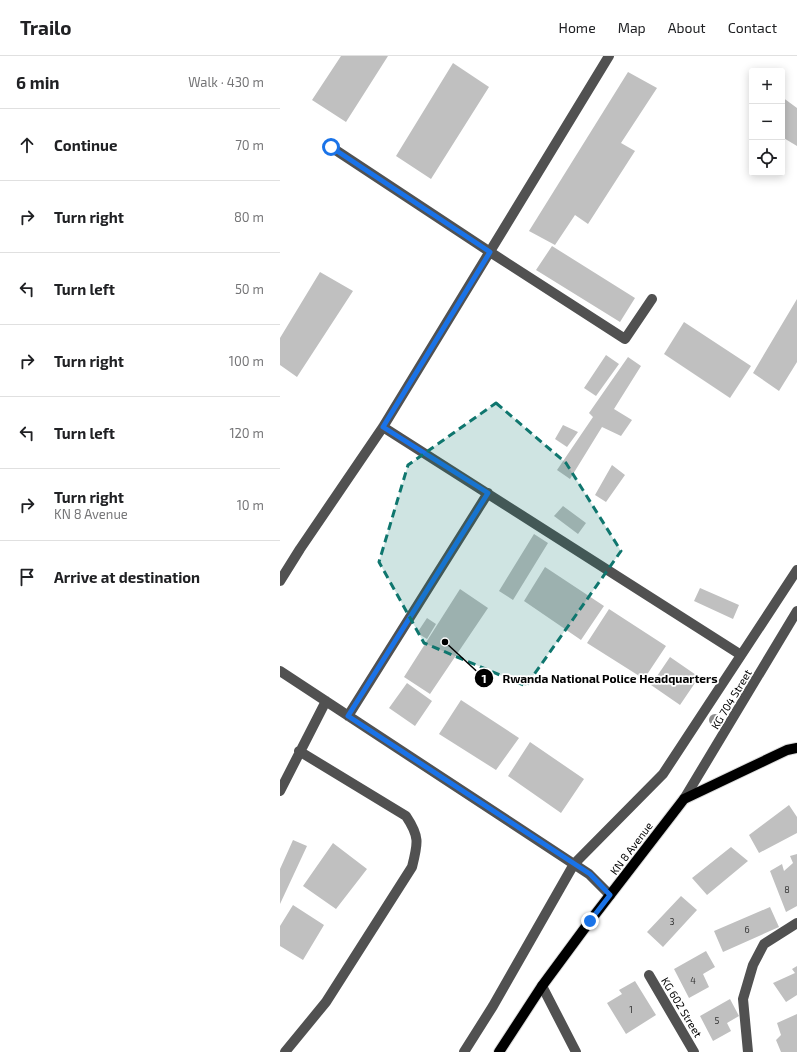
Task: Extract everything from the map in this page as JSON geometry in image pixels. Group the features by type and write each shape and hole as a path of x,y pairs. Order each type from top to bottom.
{"main road":[{"name":"KN 8 Avenue","path":"499,1052 542,986 684,799 787,750 797,748"}],"street":[{"path":"280,581 383,427 609,56"},
{"path":"331,147 625,339 652,299"},
{"path":"383,427 741,655"},
{"path":"348,716 488,493"},
{"path":"464,1052 493,1006 574,864 663,774 797,570"},
{"name":"KG 704 Street","path":"684,799 797,611"},
{"path":"280,671 590,874 610,895"},
{"path":"280,791 326,702"},
{"path":"285,1052 326,1002 412,867 417,846 415,830 406,816 300,751"},
{"path":"748,1052 743,999 753,965 764,944 797,923"},
{"name":"KG 602 Street","path":"649,976 694,1052"},
{"path":"542,986 576,1052"}],"highlighted area":[{"path":"496,403 566,463 621,551 526,686 424,643 379,562 408,465"}],"building":[{"path":"341,56 388,56 346,122 312,100"},
{"path":"453,63 489,87 431,179 396,156"},
{"path":"628,72 657,88 621,143 635,151 588,224 575,215 555,245 529,231"},
{"path":"785,99 797,108 797,146 785,139"},
{"path":"552,246 635,298 620,322 536,270"},
{"path":"320,272 353,291 297,377 280,365 280,338"},
{"path":"797,299 797,362 779,391 753,373"},
{"path":"684,322 751,366 730,398 664,354"},
{"path":"606,355 619,364 596,396 584,388"},
{"path":"628,357 641,366 614,409 632,420 621,436 602,427 570,479 557,470 593,417 589,413"},
{"path":"563,425 578,432 567,447 555,439"},
{"path":"612,465 625,475 606,502 595,495"},
{"path":"563,506 586,523 578,534 554,516"},
{"path":"534,534 548,543 513,600 499,591"},
{"path":"545,567 604,606 581,640 524,601"},
{"path":"700,588 739,605 733,619 694,601"},
{"path":"460,589 488,608 430,694 404,677"},
{"path":"609,609 666,646 644,679 587,643"},
{"path":"427,618 436,624 427,639 417,633"},
{"path":"670,657 699,677 680,705 651,685"},
{"path":"407,683 432,701 415,726 389,708"},
{"path":"461,700 519,738 496,770 439,734"},
{"path":"530,742 584,779 561,813 508,776"},
{"path":"789,805 797,817 797,833 759,853 749,835"},
{"path":"293,840 307,846 280,904 280,869"},
{"path":"333,843 367,869 336,909 303,886"},
{"path":"731,847 748,861 707,895 692,878"},
{"path":"797,854 797,906 786,912 770,871 782,864 784,871 793,863 790,856"},
{"path":"681,896 697,910 663,947 647,932"},
{"path":"293,905 324,925 303,960 280,946 280,926"},
{"path":"770,907 779,927 723,952 714,931"},
{"path":"706,951 715,967 703,974 709,987 689,998 674,969"},
{"path":"797,966 797,995 786,1002 773,983 795,973 792,969"},
{"path":"635,981 656,1015 626,1034 607,1003 622,994 619,990"},
{"path":"730,999 739,1016 727,1023 731,1031 713,1041 700,1016"},
{"path":"797,1014 797,1052 781,1052 776,1040 781,1035 777,1023"}],"place":[{"name":"Rwanda National Police Headquarters","path":"445,642"}],"route":[{"path":"331,147 490,252 383,427 488,493 348,716 590,874 610,895 590,921"}]}
